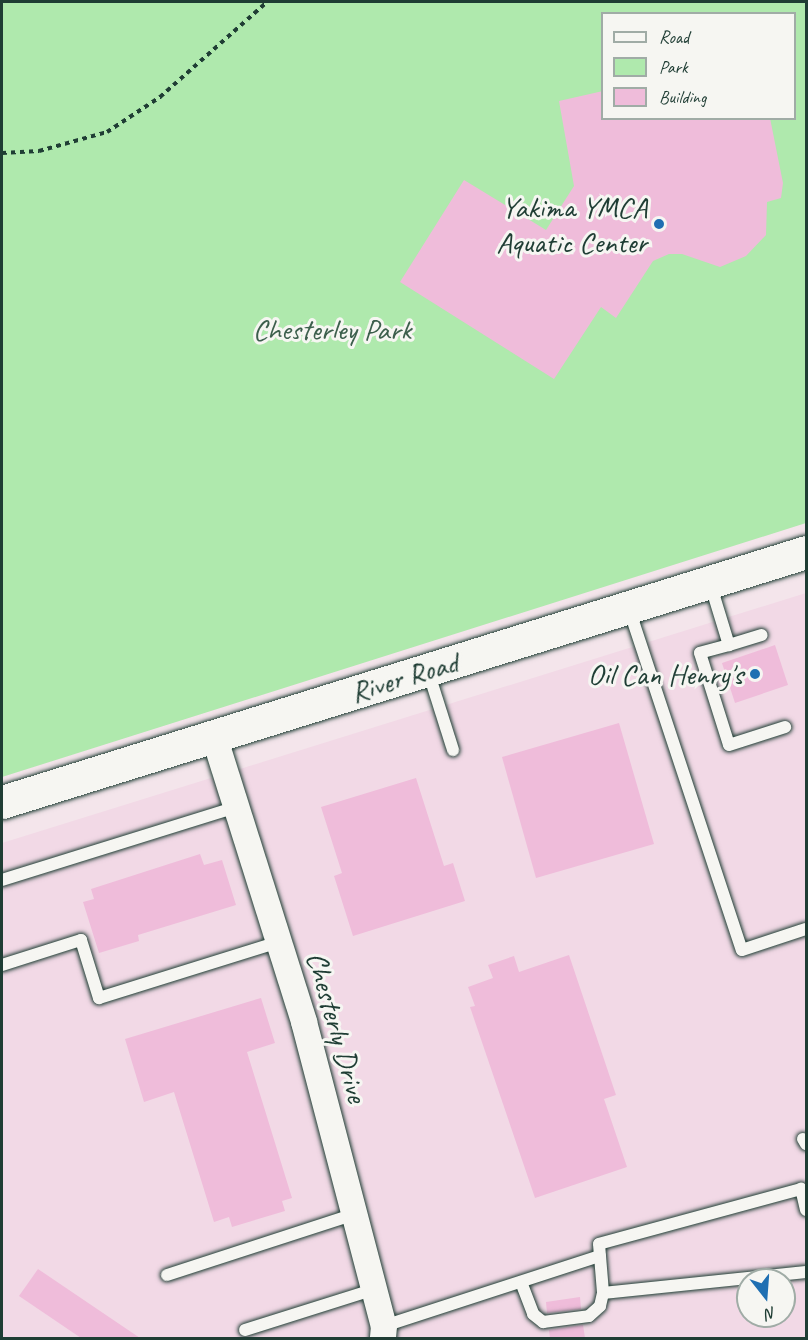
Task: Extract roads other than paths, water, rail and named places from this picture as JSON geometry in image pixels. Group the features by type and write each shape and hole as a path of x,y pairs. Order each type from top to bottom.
{"street":[{"name":"River Road","path":"2,802 807,552"},
{"name":"Chesterly Drive","path":"214,736 279,942 355,1214 384,1332"}],"lane":[{"path":"709,582 729,645"},
{"path":"628,607 742,950 807,929"},
{"path":"761,634 700,653 729,745 785,727"},
{"path":"428,670 453,750"},
{"path":"2,879 236,807"},
{"path":"2,965 81,940 99,998 279,942"},
{"path":"521,1281 533,1314 543,1322 589,1316 600,1306 603,1293 599,1244 801,1189 807,1210"},
{"path":"167,1275 355,1214"},
{"path":"384,1332 521,1281 600,1256"},
{"path":"603,1293 807,1272"},
{"path":"245,1330 375,1289"}],"place":[{"name":"Yakima YMCA Aquatic Center","path":"659,224"},
{"name":"Oil Can Henry's","path":"755,674"}],"park label":[{"name":"Chesterley Park","path":"332,329"}]}
